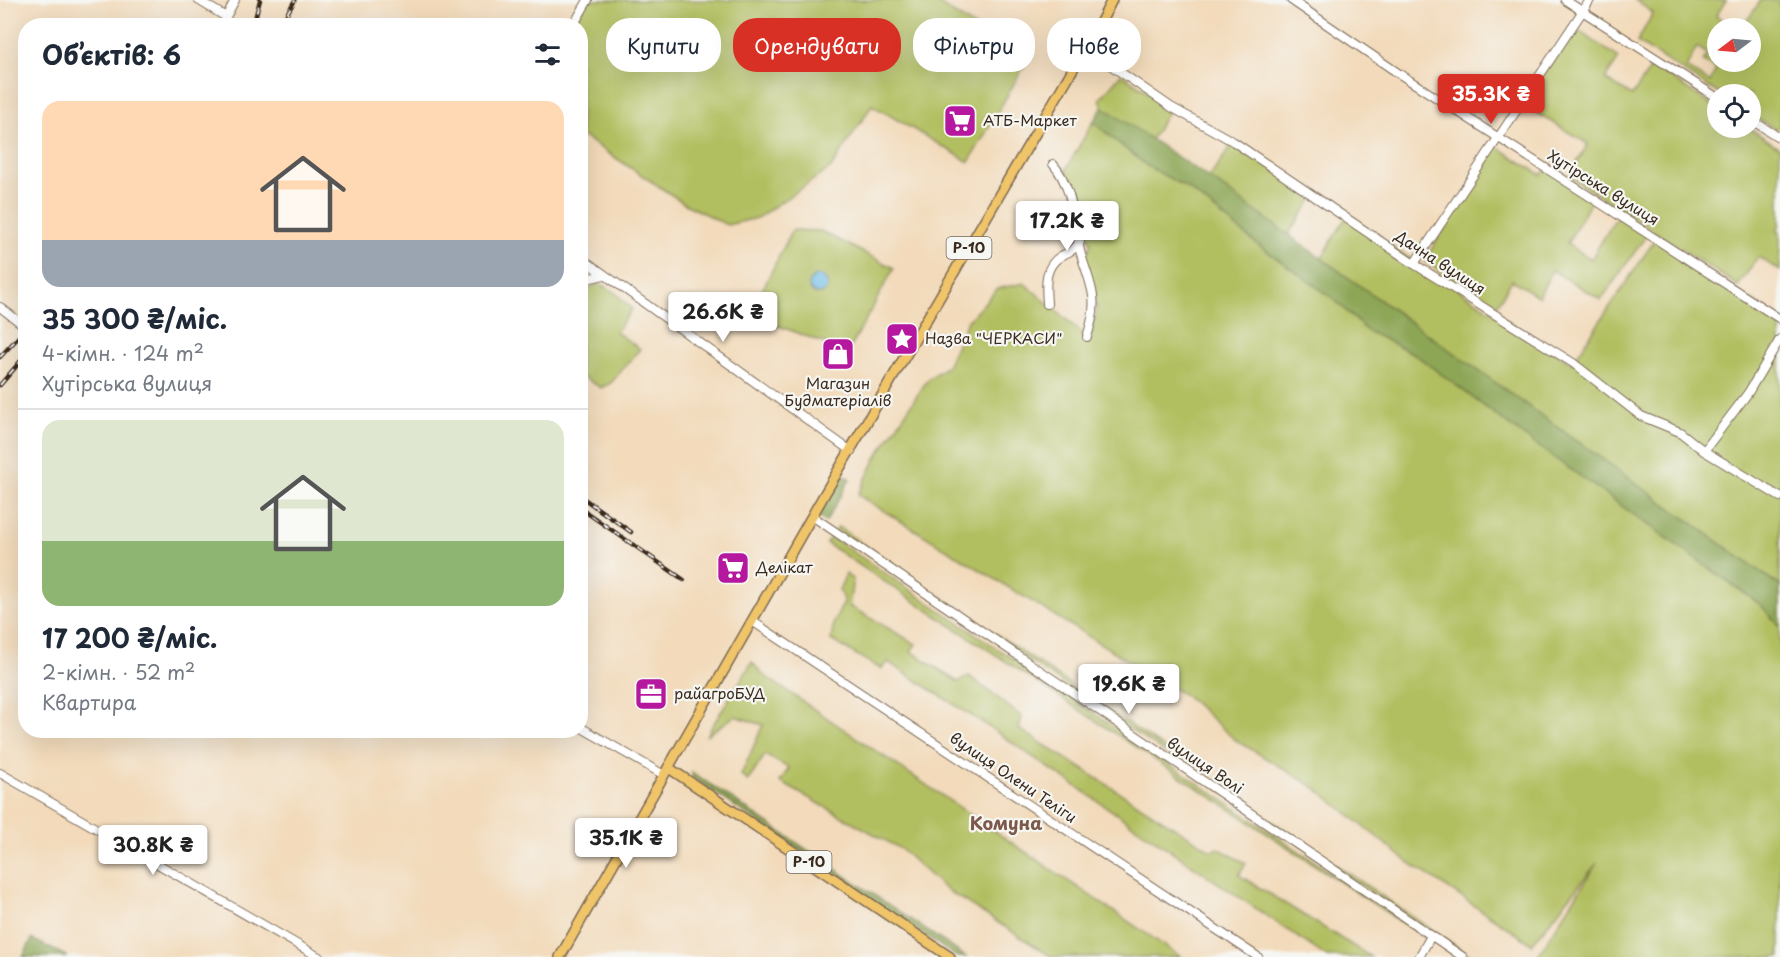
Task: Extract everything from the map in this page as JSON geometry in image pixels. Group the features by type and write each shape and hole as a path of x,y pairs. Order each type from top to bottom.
{"main road":[{"name":"Р-10","path":"1102,18 1110,1"},
{"name":"Р-10","path":"950,957 667,771 812,516 1071,72"},
{"path":"560,957 667,771"}],"street":[{"path":"198,0 222,18"},
{"path":"227,18 235,0"},
{"path":"578,18 588,0"},
{"name":"Хутірська вулиця","path":"1291,0 1780,319"},
{"path":"1565,0 1707,91"},
{"path":"1414,264 1590,0"},
{"name":"Дачна вулиця","path":"1119,72 1171,107 1234,142 1414,264 1573,363 1641,416 1680,432 1704,451 1780,497"},
{"path":"1761,126 1780,138"},
{"path":"1053,164 1061,173 1079,230 1093,296 1093,312 1088,337"},
{"path":"1047,304 1048,268 1053,261 1072,252 1080,242"},
{"path":"588,262 851,451"},
{"path":"588,279 604,275"},
{"path":"0,307 18,321"},
{"path":"1704,451 1748,393 1780,339"},
{"name":"вулиця Волі","path":"812,516 1463,957"},
{"name":"вулиця Олени Теліги","path":"753,621 1258,957"},
{"path":"588,731 667,771"},
{"path":"0,773 319,957"},
{"path":"1419,957 1431,936"}],"green space":[{"path":"587,0 933,0 961,18 913,18 913,72 1021,72 969,162 872,105 831,168 757,218 727,225 687,205 588,140 588,18 577,18"},
{"path":"1635,0 1726,0 1716,16 1719,18 1707,18 1707,54 1697,47 1686,68 1710,82 1715,72 1761,72 1761,18 1749,18 1761,0 1780,0 1780,124 1776,130 1761,121 1761,84 1707,84 1707,86 1637,42 1653,13"},
{"path":"1573,27 1619,58 1605,79 1632,96 1652,66 1707,102 1707,138 1761,138 1761,136 1780,148 1780,225 1777,230 1780,232 1780,271 1758,257 1738,286 1569,176 1588,144 1524,105"},
{"path":"1121,74 1171,107 1151,140 1103,107 1100,99"},
{"path":"1103,107 1209,178 1780,586 1780,627 1761,605 1528,439 1413,353 1367,331 1335,300 1257,244 1189,189 1147,166 1093,122"},
{"path":"1093,122 1147,166 1189,189 1257,244 1335,300 1367,331 1413,353 1528,439 1761,605 1780,627 1780,957 1537,957 1597,863 1532,944 1408,862 1317,789 1234,739 1189,698 858,495 876,458 928,379 947,366 967,322 997,289 1024,283 1090,340 1097,308 1085,257 1091,244 1066,169"},
{"path":"1234,142 1315,196 1288,235 1209,178"},
{"path":"1496,146 1541,175 1546,169 1592,200 1567,244 1591,259 1617,216 1646,236 1601,300 1552,270 1539,297 1512,280 1496,307 1424,261"},
{"path":"1346,217 1572,363 1656,238 1780,319 1780,586 1321,259"},
{"path":"792,230 821,231 894,268 848,352 750,315"},
{"path":"598,283 613,291 632,309 616,332 640,349 611,383 601,388 588,380 588,289"},
{"path":"841,473 850,479 826,522 816,515"},
{"path":"838,527 1472,957 1467,957 836,530"},
{"path":"831,537 1424,935 1424,937 826,543"},
{"path":"846,574 853,580 849,606 916,644 911,651 958,682 969,676 1022,717 1019,729 1212,851 1218,848 1246,863 1239,875 1371,957 1327,957 989,727 888,662 881,669 831,640 834,622 844,602 839,590"},
{"path":"752,662 762,674 1181,957 1052,957 945,889 901,849 780,782 789,768 765,755 748,781 741,775 763,725 735,716 706,736"},
{"path":"692,772 966,957 957,957 692,777"},
{"path":"32,939 68,957 23,957"}],"water":[{"path":"818,276 826,281 827,285 822,293 818,294 810,289 809,285 814,277"}],"railway":[{"path":"255,18 260,0"},
{"path":"285,18 295,0"},
{"path":"0,357 18,338"},
{"path":"0,385 18,364"},
{"path":"588,502 631,532"},
{"path":"588,514 684,580"}],"place":[{"name":"АТБ-Маркет","path":"960,121"},
{"name":"Назва \"ЧЕРКАСИ\"","path":"902,339"},
{"name":"Магазин Будматеріалів","path":"838,354"},
{"name":"Делікат","path":"733,568"},
{"name":"райагроБУД","path":"651,694"}],"district":[{"name":"Комуна","path":"1006,824"}]}
